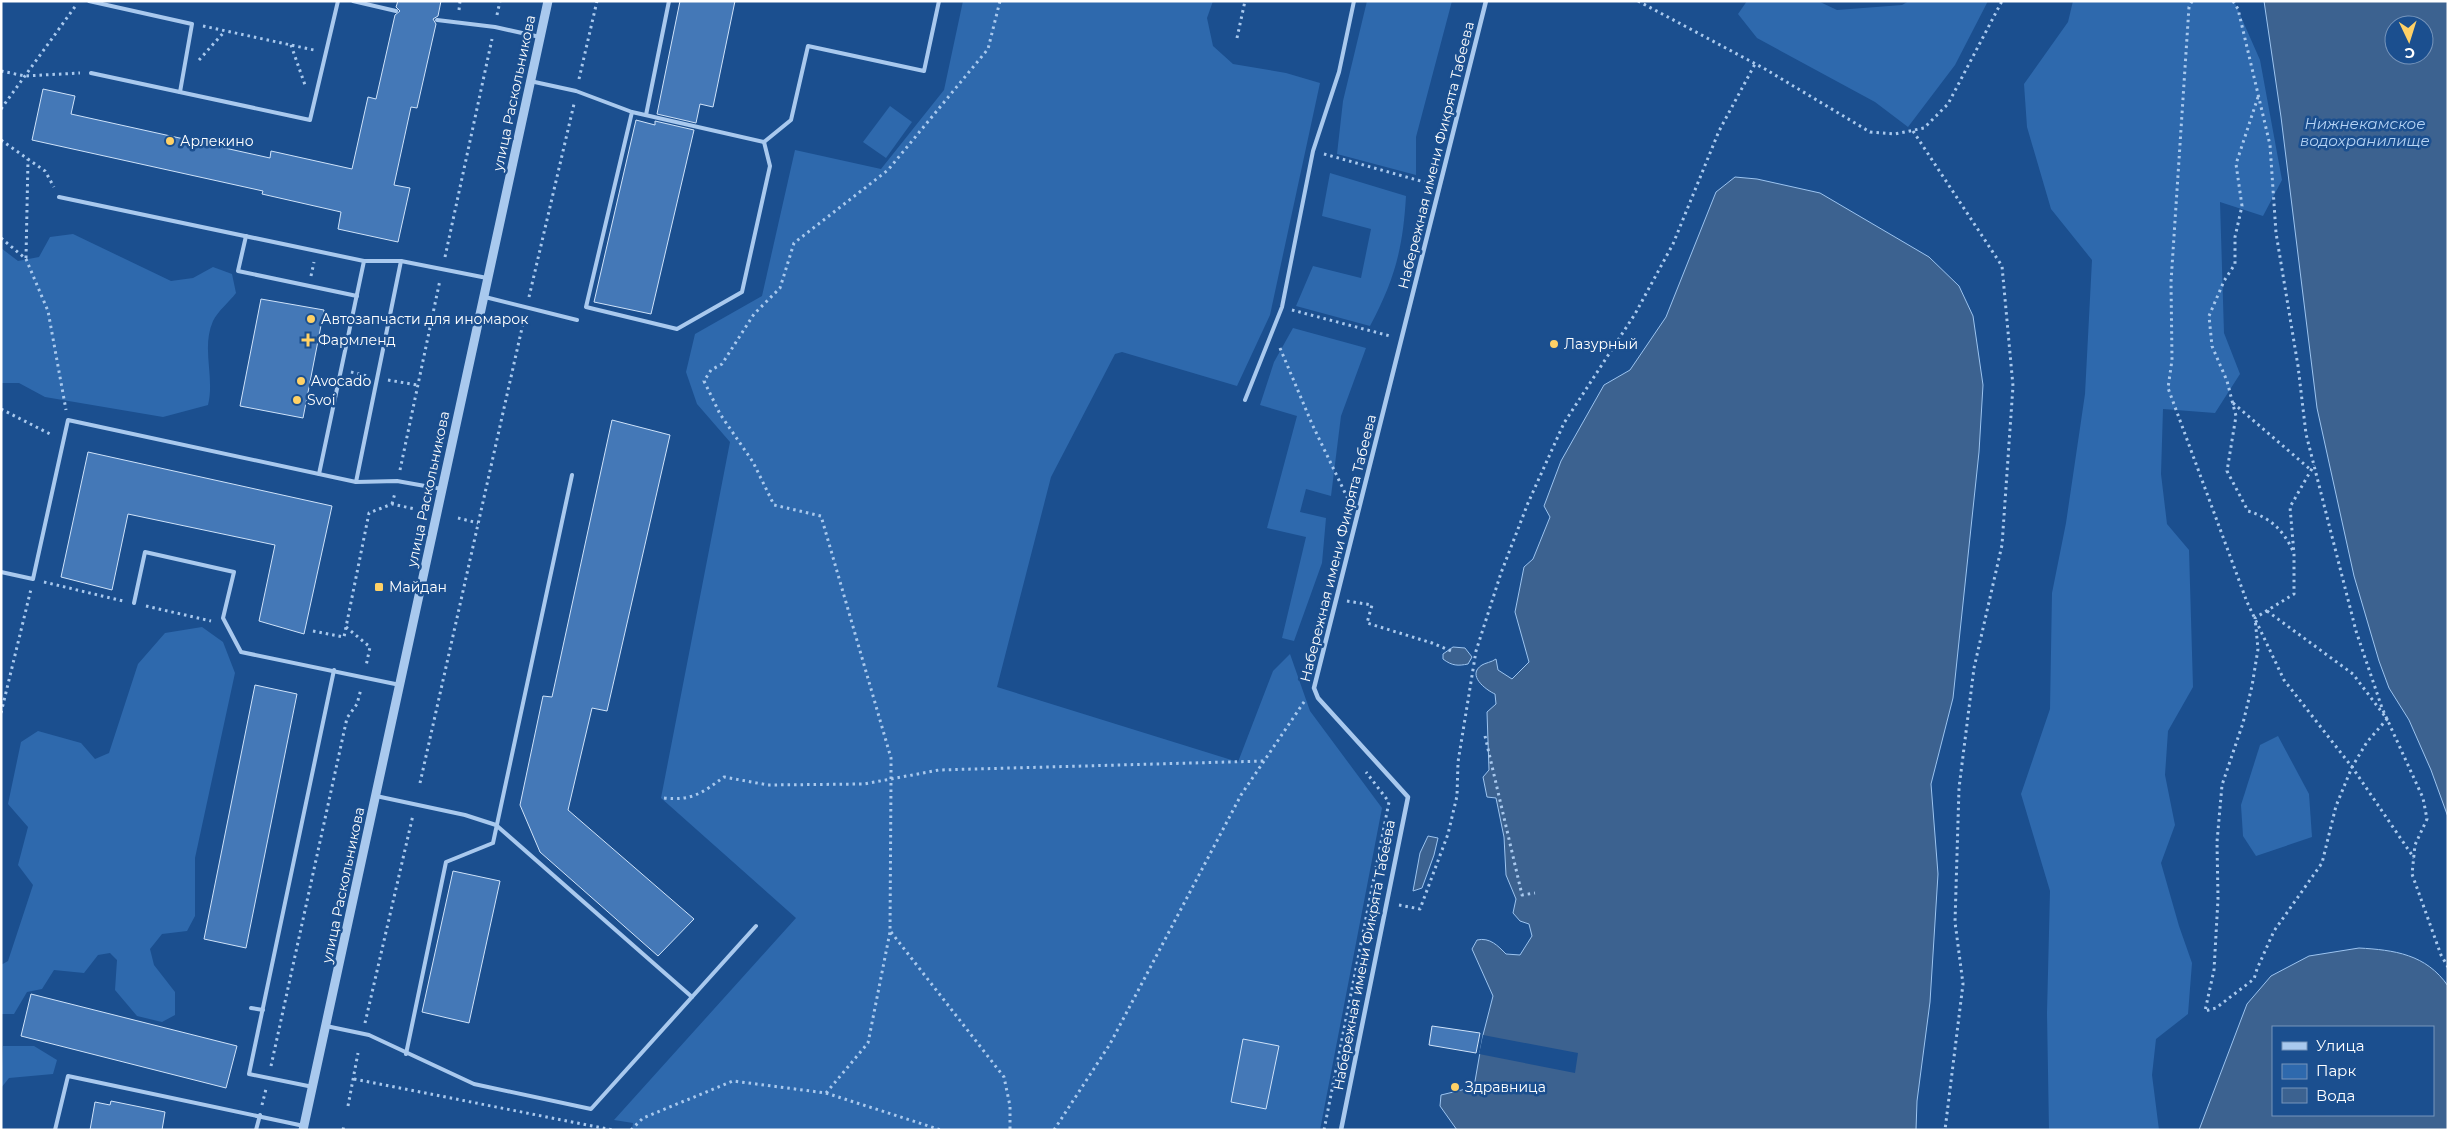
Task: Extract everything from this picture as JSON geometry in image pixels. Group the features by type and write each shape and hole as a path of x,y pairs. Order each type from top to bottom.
{"street":[{"name":"улица Раскольникова","path":"304,1128 548,1"},
{"name":"Набережная имени Фикрята Табеева","path":"1341,1130 1408,797 1318,698 1314,688 1486,1"}],"lane":[{"path":"89,1 192,24 180,92"},
{"path":"91,73 310,120 338,1"},
{"path":"353,1 396,11"},
{"path":"646,115 669,1"},
{"path":"764,142 791,120 808,46 924,71 939,1"},
{"path":"1245,400 1282,307 1313,151 1339,72 1354,1"},
{"path":"437,20 495,27 540,37"},
{"path":"530,81 576,91 632,112 764,142"},
{"path":"632,112 586,307 677,329 742,292 770,166 764,142"},
{"path":"59,197 364,261 401,261 487,278"},
{"path":"246,236 238,271 356,296"},
{"path":"319,474 364,261"},
{"path":"356,482 401,261"},
{"path":"483,296 578,320"},
{"path":"1,572 33,579 68,420 356,482 397,481 442,489"},
{"path":"406,1054 446,862 493,842 572,475"},
{"path":"134,603 145,552 234,572 223,618 240,652 364,676 400,685"},
{"path":"313,1087 249,1074 334,670"},
{"path":"376,796 465,815 496,826 692,997"},
{"path":"326,1026 369,1035 406,1054 474,1084 591,1109 756,926"},
{"path":"251,1008 263,1010"},
{"path":"55,1130 68,1076 260,1115 304,1128"},
{"path":"256,1130 260,1115"}],"path":[{"path":"1,109 78,1"},
{"path":"578,84 597,1"},
{"path":"826,1093 868,1043 890,932 890,758 821,516 774,505 753,462 720,414 704,381 711,370 722,364 754,314 780,288 794,243 888,170 988,49 1000,1"},
{"path":"1237,38 1245,1"},
{"path":"1638,1 1755,64 1870,132 1895,134 1924,128 1948,104 2002,1"},
{"path":"2192,1 2189,17 2172,272 2172,360 2168,388 2255,618 2284,680 2352,767 2414,858"},
{"path":"2233,1 2238,9 2270,145 2276,233 2298,366 2306,434 2356,631 2387,719 2423,798 2426,820 2415,845 2412,874 2441,955 2448,967"},
{"path":"192,24 326,52"},
{"path":"399,472 495,27"},
{"path":"182,78 226,31"},
{"path":"291,45 313,107"},
{"path":"1387,903 1420,909 1448,834 1457,796 1458,762 1476,651 1501,573 1528,502 1564,423 1634,314 1673,244 1719,131 1755,64"},
{"path":"1,71 25,76 91,73"},
{"path":"2258,96 2236,164 2242,206 2236,237 2234,264 2224,281 2209,316 2212,346 2227,380 2236,416 2227,471 2248,510 2266,517 2285,534 2294,554"},
{"path":"528,300 574,100"},
{"path":"1912,131 2002,266 2013,386 2002,545 1974,668 1958,788 1955,922 1964,984 1945,1130"},
{"path":"1,140 45,170 59,197"},
{"path":"1313,151 1439,187"},
{"path":"28,159 26,259 48,311 68,420"},
{"path":"1,238 26,259"},
{"path":"309,286 317,251"},
{"path":"1282,307 1393,337"},
{"path":"420,784 525,316"},
{"path":"1272,331 1348,501"},
{"path":"341,370 417,385"},
{"path":"2233,403 2311,470"},
{"path":"1,409 64,441"},
{"path":"2255,618 2294,594 2294,554 2290,507 2314,466"},
{"path":"392,504 396,489"},
{"path":"313,631 344,637 369,513 392,504 415,509"},
{"path":"458,518 478,522"},
{"path":"1,713 33,579 226,625"},
{"path":"1336,598 1372,605 1367,623 1423,640 1451,651"},
{"path":"2267,611 2353,674 2387,719"},
{"path":"2255,618 2258,648 2252,686 2243,723 2222,785 2217,842 2218,898 2214,970 2205,1011 2216,1008 2254,980 2274,931 2322,863 2336,806 2352,767 2367,742 2387,719"},
{"path":"260,1115 347,718 357,704 370,647 346,627"},
{"name":"Набережная имени Фикрята Табеева","path":"1264,761 1308,697 1314,704"},
{"path":"1484,736 1522,895 1535,893"},
{"path":"664,798 680,800 700,794 724,777 768,785 864,784 939,770 1264,761"},
{"path":"1054,1130 1110,1044 1241,795 1264,761"},
{"name":"Набережная имени Фикрята Табеева","path":"1324,1130 1388,802 1360,765"},
{"path":"365,1024 414,812"},
{"path":"890,932 1004,1077 1010,1106 1010,1130"},
{"path":"348,1106 358,1053"},
{"path":"354,1079 613,1130"},
{"path":"632,1130 643,1118 732,1080 826,1093 941,1130"},
{"path":"343,1130 344,1124"}],"green space":[{"path":"963,1 1213,1 1207,18 1213,46 1233,64 1286,73 1320,83 1270,315 1237,386 1122,352 1115,354 1051,477 997,687 1238,762 1273,671 1290,654 1310,711 1382,808 1320,1130 632,1130 633,1123 614,1120 796,918 661,798 730,442 697,404 686,372 695,334 762,296 795,150 881,169 944,90"},
{"path":"1367,1 1452,1 1416,137 1416,175 1337,154 1343,101"},
{"path":"1747,1 1818,1 1837,10 1902,5 1909,1 1988,1 1955,65 1908,127 1875,102 1757,38 1738,14"},
{"path":"2073,1 2234,1 2260,60 2282,180 2263,216 2220,202 2224,333 2240,374 2215,413 2163,409 2161,474 2167,524 2189,550 2193,687 2168,731 2165,775 2175,825 2161,863 2192,963 2188,1014 2156,1039 2152,1075 2159,1130 2049,1130 2047,1013 2050,891 2021,794 2050,709 2052,593 2066,523 2085,394 2092,260 2051,209 2027,127 2024,84 2068,22"},
{"path":"890,106 912,122 886,158 863,142"},
{"path":"1330,173 1406,196 1403,232 1392,278 1370,326 1296,306 1313,266 1361,278 1371,229 1322,216"},
{"path":"73,234 171,281 193,278 213,267 232,274 236,293 215,317 210,331 208,352 210,394 208,405 163,417 45,397 19,383 1,383 1,248 18,261 39,257 50,237"},
{"path":"1293,328 1366,348 1341,416 1331,496 1306,489 1300,512 1326,518 1322,563 1294,641 1282,638 1306,537 1267,528 1297,416 1260,405 1274,362"},
{"path":"202,627 223,642 235,673 195,858 195,916 187,931 162,934 150,949 154,965 175,992 175,1015 162,1022 137,1016 115,990 117,960 110,953 98,955 84,973 54,970 42,989 27,992 14,1014 1,1014 1,965 8,961 33,885 18,865 28,827 8,804 21,742 38,731 81,743 95,759 109,753 138,664 165,633"},
{"path":"2278,736 2309,794 2312,837 2256,856 2243,836 2241,805 2260,745"},
{"path":"3,1046 34,1046 57,1060 53,1074 9,1078 1,1088"}],"water":[{"name":"Нижнекамское водохранилище","path":"2264,1 2448,1 2448,817 2431,770 2409,720 2389,688 2379,661 2354,576 2317,408 2281,117"},
{"path":"1735,177 1757,179 1820,193 1929,257 1959,286 1973,316 1983,385 1979,452 1953,698 1931,784 1938,874 1930,1002 1917,1101 1916,1130 1457,1130 1440,1106 1441,1095 1474,1087 1483,1035 1493,996 1472,949 1477,940 1482,939 1493,943 1506,954 1520,955 1532,936 1529,924 1520,921 1513,913 1516,899 1506,875 1504,837 1496,798 1487,797 1483,777 1489,770 1487,712 1496,704 1495,694 1479,682 1476,673 1482,665 1496,659 1498,670 1512,679 1529,662 1515,612 1524,567 1533,559 1550,517 1544,506 1561,461 1604,385 1630,370 1666,317 1716,192"},
{"path":"1453,647 1465,648 1472,657 1468,664 1455,665 1443,659 1443,654"},
{"path":"1428,836 1438,838 1434,855 1422,888 1413,891 1420,853"},
{"path":"2359,948 2397,952 2419,960 2430,967 2448,986 2448,1130 2199,1130 2247,1004 2271,976 2309,956"}],"pier":[{"path":"1483,1035 1578,1053 1575,1073 1479,1054"}],"building":[{"path":"398,1 441,1 438,16 433,19 436,24 417,108 411,107 394,185 410,188 398,242 338,229 341,212 262,194 263,191 32,140 43,89 75,96 71,114 270,158 271,151 352,169 368,97 376,99 395,15 400,11 396,7"},
{"path":"680,1 735,1 713,107 700,104 696,123 657,114"},
{"path":"636,120 655,125 655,121 694,130 651,314 594,302"},
{"path":"261,299 324,310 303,418 240,406"},
{"path":"612,420 670,435 607,711 592,708 568,810 694,919 658,956 540,852 520,805 543,696 552,697"},
{"path":"88,452 332,506 304,634 259,621 275,545 128,514 112,590 61,577"},
{"path":"255,685 297,694 246,948 204,939"},
{"path":"453,871 500,881 469,1023 422,1012"},
{"path":"31,994 237,1046 226,1088 21,1036"},
{"path":"1432,1026 1480,1033 1476,1053 1429,1045"},
{"path":"1243,1039 1279,1046 1266,1109 1231,1102"},
{"path":"111,1101 165,1112 162,1130 90,1130 95,1102 110,1105"}],"place":[{"name":"Арлекино","path":"170,141"},
{"name":"Автозапчасти для иномарок","path":"311,319"},
{"name":"Фармленд","path":"308,340"},
{"name":"Лазурный","path":"1554,344"},
{"name":"Avocado","path":"301,381"},
{"name":"Svoi","path":"297,400"},
{"name":"Майдан","path":"379,587"},
{"name":"Здравница","path":"1455,1087"}]}
